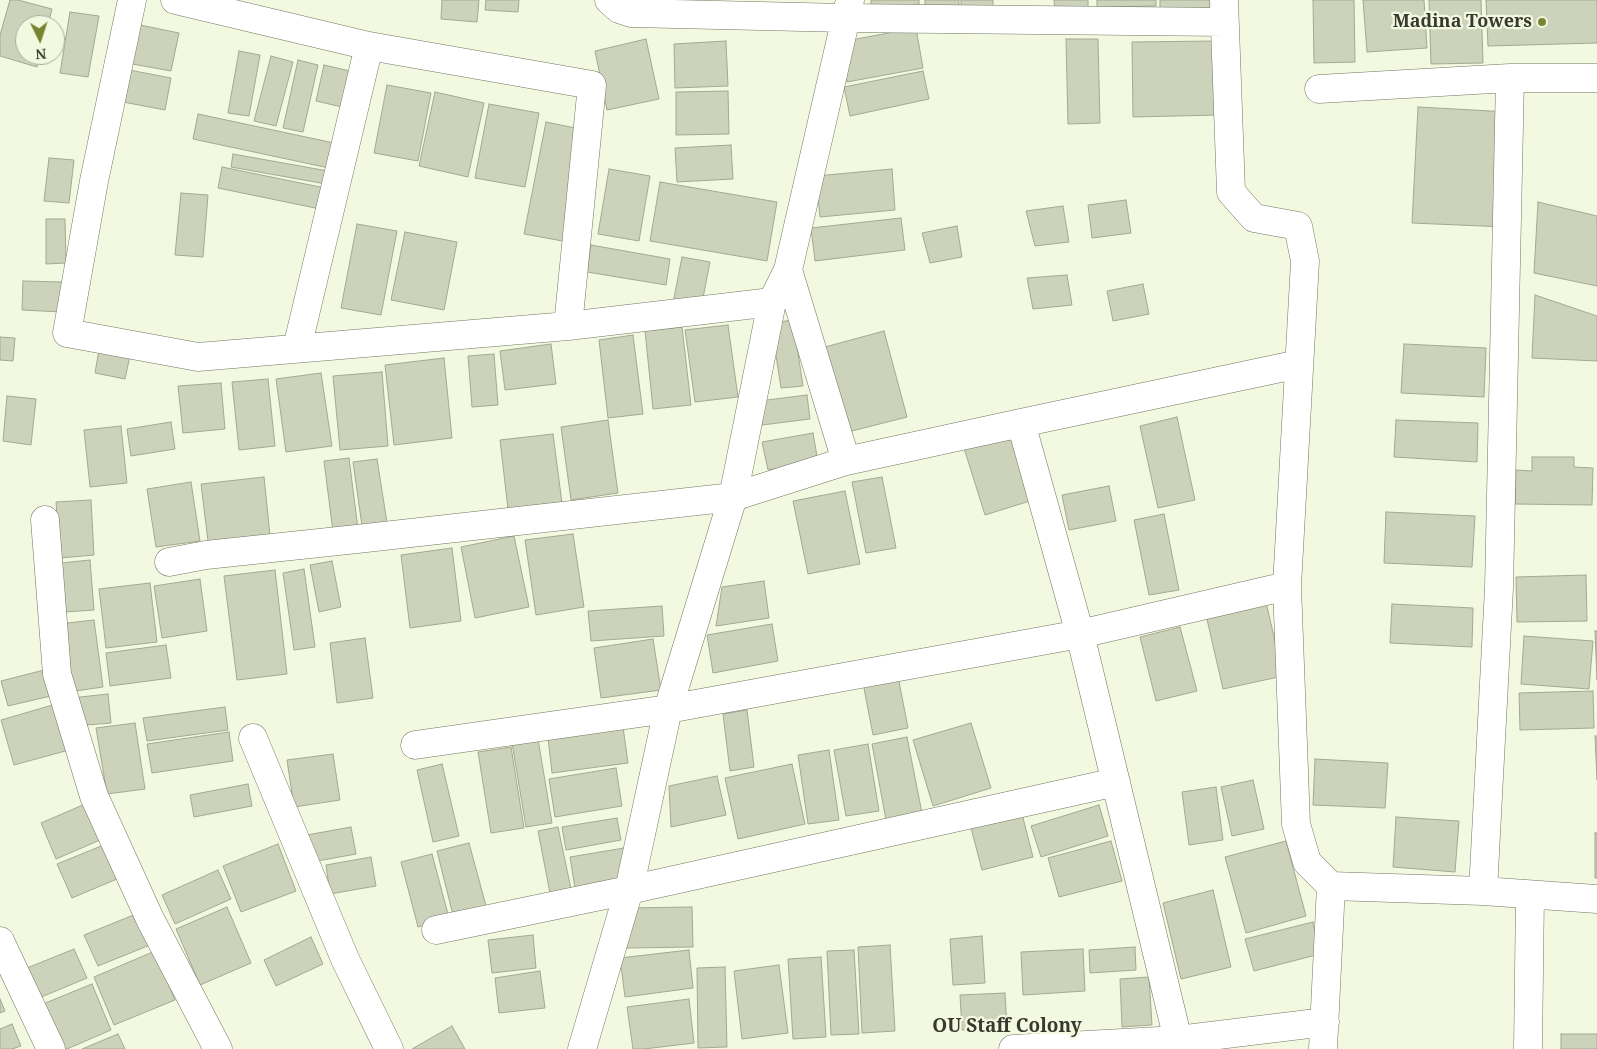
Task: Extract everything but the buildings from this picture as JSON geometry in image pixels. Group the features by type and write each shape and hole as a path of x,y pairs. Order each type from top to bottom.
{"street":[{"path":"132,0 94,181 67,333 198,357 568,326 772,302"},
{"path":"175,0 369,46 592,85 568,326"},
{"path":"609,0 619,9 631,13 848,9 1224,11 1231,192 1254,218 1298,226 1305,261 1287,586 1296,824 1307,862 1331,886 1483,891 1597,899"},
{"path":"582,1049 629,890 668,709 733,496 772,302 788,270 848,9"},
{"path":"297,348 369,46"},
{"path":"1483,891 1499,588 1510,78"},
{"path":"1319,89 1510,78 1597,78"},
{"path":"788,270 846,462"},
{"path":"169,562 206,555 733,496 846,462 1299,364"},
{"path":"1021,423 1080,634 1178,1040"},
{"path":"44,520 57,674 94,796 150,919 218,1049"},
{"path":"414,745 668,709 1080,634 1287,586"},
{"path":"253,738 345,959 389,1049"},
{"path":"436,930 629,890 1116,782"},
{"path":"1322,1049 1331,886"},
{"path":"1528,1049 1530,895"},
{"path":"0,941 51,1049"},
{"path":"1013,1049 1178,1040 1324,1022"}],"place":[{"name":"Madina Towers","path":"1542,22"}],"district":[{"name":"OU Staff Colony","path":"1007,1027"}]}
